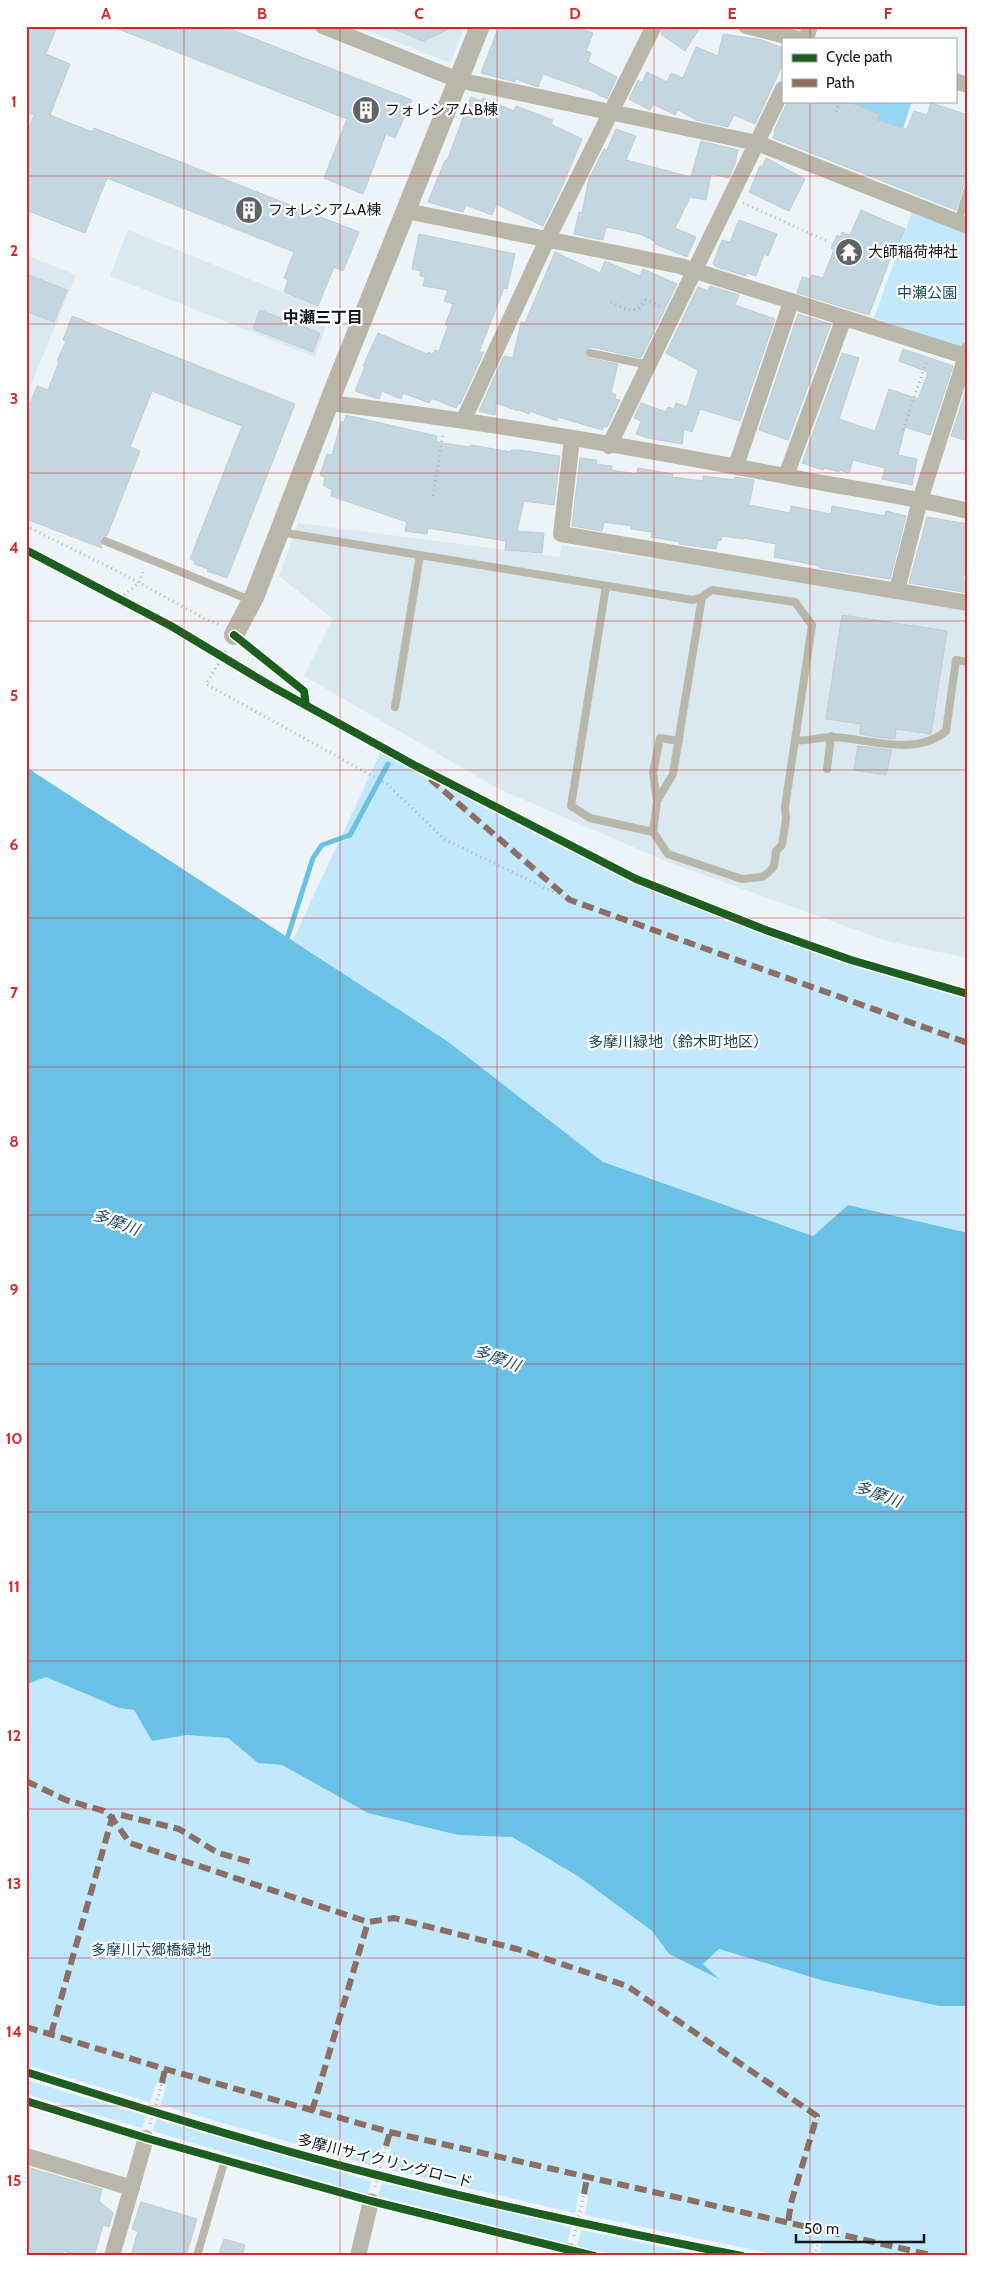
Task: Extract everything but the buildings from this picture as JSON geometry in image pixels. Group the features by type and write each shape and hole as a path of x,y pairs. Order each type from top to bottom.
{"street":[{"path":"323,26 458,80 757,143 963,224"},
{"path":"230,630 252,600 480,26"},
{"path":"463,421 547,240 654,26"},
{"path":"746,26 794,38"},
{"path":"806,38 810,26"},
{"path":"609,446 696,271 730,196 782,91"},
{"path":"406,211 696,271 932,346 967,355 920,500 897,590"},
{"path":"736,466 791,302"},
{"path":"786,476 844,318"},
{"path":"329,403 463,421 736,466 920,500 968,511"},
{"path":"572,439 561,534 968,603"},
{"path":"112,2256 146,2138"},
{"path":"26,2156 132,2188"},
{"path":"358,2256 371,2201"}],"lane":[{"path":"963,224 968,189"},
{"path":"590,353 649,365"},
{"path":"279,531 693,600 702,597 712,590 795,602 812,625 785,807 786,820 782,845 776,852 774,866 768,873 752,879 742,879 679,858 668,854 653,832 657,801 653,773 660,738 679,741"},
{"path":"105,541 252,600"},
{"path":"395,707 420,555"},
{"path":"606,586 571,806 590,818 653,832"},
{"path":"657,801 673,774 702,597"},
{"path":"796,740 802,741 831,736 910,745 936,739 946,732 956,660 968,662"},
{"path":"827,768 831,736"},
{"path":"26,2101 146,2138 371,2201 568,2253 594,2256"},
{"path":"197,2256 225,2159"}],"path":[{"path":"836,112 839,102"},
{"path":"730,196 829,242"},
{"path":"610,302 632,310 638,309 646,300 675,313"},
{"path":"903,430 932,346"},
{"path":"433,496 446,419"},
{"path":"26,526 207,620 230,630"},
{"path":"120,598 139,583 148,559"},
{"path":"112,594 129,603"},
{"path":"215,653 230,662"},
{"path":"222,657 206,684 387,784 444,839 570,900"},
{"path":"153,2114 162,2083"},
{"path":"144,2108 153,2114 163,2114"},
{"path":"380,2179 386,2146"},
{"path":"577,2224 584,2194"},
{"path":"815,2256 818,2242"}],"shaded area":[{"path":"356,26 465,26 451,61 448,62"},
{"path":"828,102 912,102 900,138"},
{"path":"128,230 331,312 315,357 110,276"},
{"path":"26,255 76,275 26,397"},
{"path":"298,523 560,557 561,545 897,595 968,608 968,958 887,941 668,862 499,789 304,676 333,619 279,576"}],"green space":[{"name":"中瀬公園","path":"912,212 968,234 968,333 964,344 958,347 874,318"},
{"name":"多摩川緑地（鈴木町地区）","path":"383,747 636,879 851,960 968,992 968,1233 848,1205 813,1236 603,1162 375,994 293,940"},
{"name":"多摩川六郷橋緑地","path":"46,1677 119,1708 134,1710 152,1741 187,1735 228,1738 258,1763 282,1765 368,1813 458,1835 511,1837 579,1877 652,1931 669,1954 717,1977 703,1964 719,1949 824,1981 939,2006 968,2006 968,2256 820,2256 821,2243 814,2241 811,2256 783,2256 585,2215 588,2195 579,2193 575,2213 386,2169 391,2148 382,2145 376,2167 161,2105 166,2085 157,2082 150,2102 26,2065 26,1681 30,1683"},
{"path":"26,2080 146,2116 142,2128 26,2094"},
{"path":"156,2119 371,2181 368,2195 153,2131"},
{"path":"382,2183 571,2227 567,2245 378,2196"},
{"path":"581,2230 707,2256 625,2256 577,2247"}],"water":[{"name":"多摩川","path":"26,767 447,1041 603,1162 813,1236 848,1205 968,1233 968,2006 939,2006 824,1981 719,1949 703,1964 719,1979 669,1954 652,1931 579,1877 512,1837 458,1835 368,1813 282,1765 258,1763 228,1738 187,1735 152,1741 134,1710 119,1708 46,1677 30,1683 26,1681"}],"waterway":[{"path":"286,942 313,858 322,845 350,835 388,764"}],"marked path":[{"path":"430,779 570,900 968,1043"},
{"path":"26,1781 66,1800 104,1811 112,1818 130,1843 368,1922 394,1918 517,1949 627,1986 817,2116 791,2203 788,2223"},
{"path":"51,2034 112,1818 121,1815 179,1829 218,1853 251,1862"},
{"path":"312,2111 368,1922"},
{"path":"26,2027 165,2069 390,2132 935,2256"},
{"path":"162,2083 165,2069"},
{"path":"386,2146 390,2132"},
{"path":"584,2194 587,2178"}],"cycle path":[{"path":"26,550 171,626 271,686 414,765 636,879 763,929 851,960 968,994"},
{"path":"234,635 304,691 306,705"},
{"name":"多摩川サイクリングロード","path":"26,2072 245,2139 377,2175 559,2218 742,2256"},
{"path":"26,2101 146,2138 371,2201 594,2256"}],"place":[{"name":"フォレシアムB棟","path":"366,110"},
{"name":"フォレシアムA棟","path":"249,210"},
{"name":"大師稲荷神社","path":"849,252"}],"district":[{"name":"中瀬三丁目","path":"323,317"}]}
